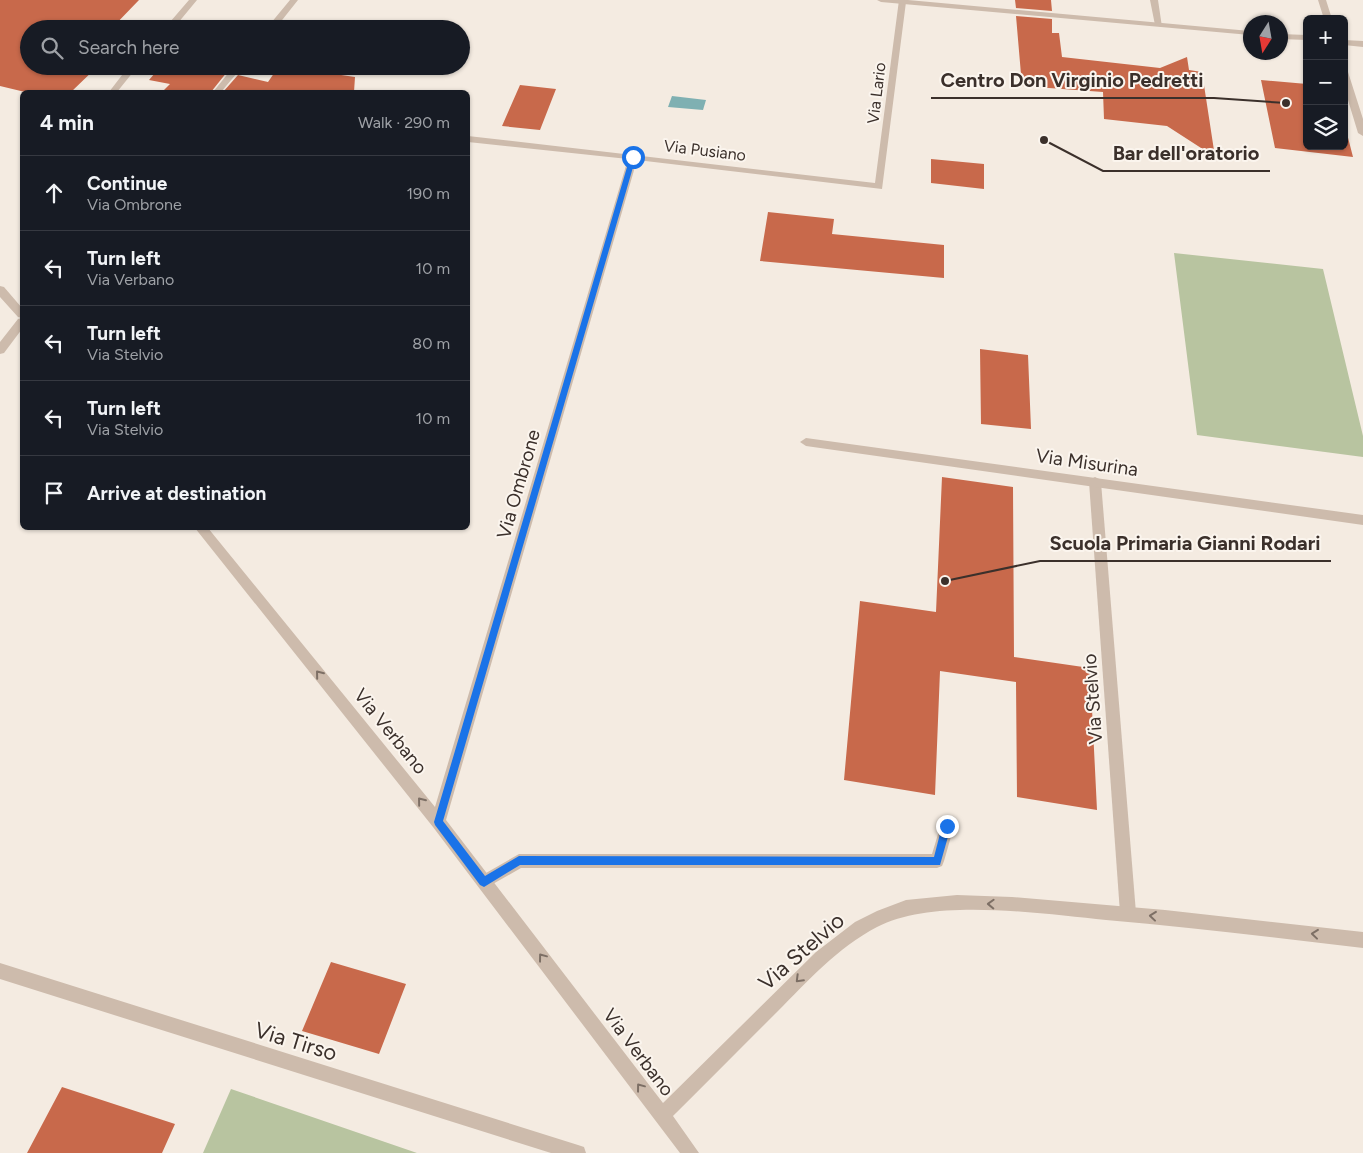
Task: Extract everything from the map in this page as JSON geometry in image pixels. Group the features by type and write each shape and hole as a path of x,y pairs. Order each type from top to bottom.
{"street":[{"path":"176,20 193,0"},
{"path":"277,20 294,0"},
{"path":"881,0 1243,32"},
{"path":"1154,0 1159,25"},
{"path":"1322,0 1327,15"},
{"name":"Via Lario","path":"879,187 902,2"},
{"path":"1288,37 1303,38"},
{"path":"1348,42 1363,44"},
{"path":"115,90 127,75"},
{"path":"219,90 231,75"},
{"path":"1348,85 1363,133"},
{"name":"Via Pusiano","path":"470,139 879,187"},
{"name":"Via Ombrone","path":"438,822 633,157"},
{"path":"0,290 20,312"},
{"path":"0,350 20,325"},
{"name":"Via Misurina","path":"806,442 1363,520"},
{"name":"Via Stelvio","path":"1095,482 1128,913"},
{"name":"Via Verbano","path":"203,530 438,822 691,1153"},
{"path":"484,882 519,861 937,862 947,826"},
{"name":"Via Stelvio","path":"662,1115 821,957 848,935 876,918 907,908 938,904 988,903 1128,913 1363,940"},
{"name":"Via Tirso","path":"0,971 578,1153"}],"green space":[{"path":"1174,253 1323,269 1363,436 1363,457 1197,435"},
{"path":"231,1089 417,1153 203,1153"}],"water":[{"path":"672,96 706,100 703,110 668,107"}],"building":[{"path":"0,0 139,0 120,20 20,20 20,75 89,75 73,90 20,91 0,86"},
{"path":"1015,0 1051,0 1052,11 1016,8"},
{"path":"1016,16 1052,19 1052,33 1059,33 1062,57 1160,68 1187,57 1189,70 1202,72 1215,157 1167,126 1104,119 1103,92 1022,86"},
{"path":"153,75 225,75 213,90 164,90 170,84 149,80"},
{"path":"238,75 268,82 273,75 341,75 355,77 354,90 225,90"},
{"path":"1261,80 1303,84 1303,150 1348,150 1348,138 1353,157 1275,148"},
{"path":"520,85 556,89 540,130 502,126"},
{"path":"931,159 984,164 984,189 931,183"},
{"path":"768,212 834,219 832,234 944,245 944,278 760,261"},
{"path":"980,349 1028,355 1031,429 981,424"},
{"path":"942,477 1013,487 1014,657 1090,668 1097,810 1017,797 1016,682 940,671 935,795 844,780 860,601 936,612"},
{"path":"331,962 406,984 379,1054 302,1031"},
{"path":"62,1087 175,1124 162,1153 27,1153"}],"place":[{"name":"Centro Don Virginio Pedretti","path":"1286,103"},
{"name":"Bar dell'oratorio","path":"1044,140"},
{"name":"Scuola Primaria Gianni Rodari","path":"945,581"}],"route":[{"path":"633,157 438,822 484,882 519,861 937,862 947,826"}]}
